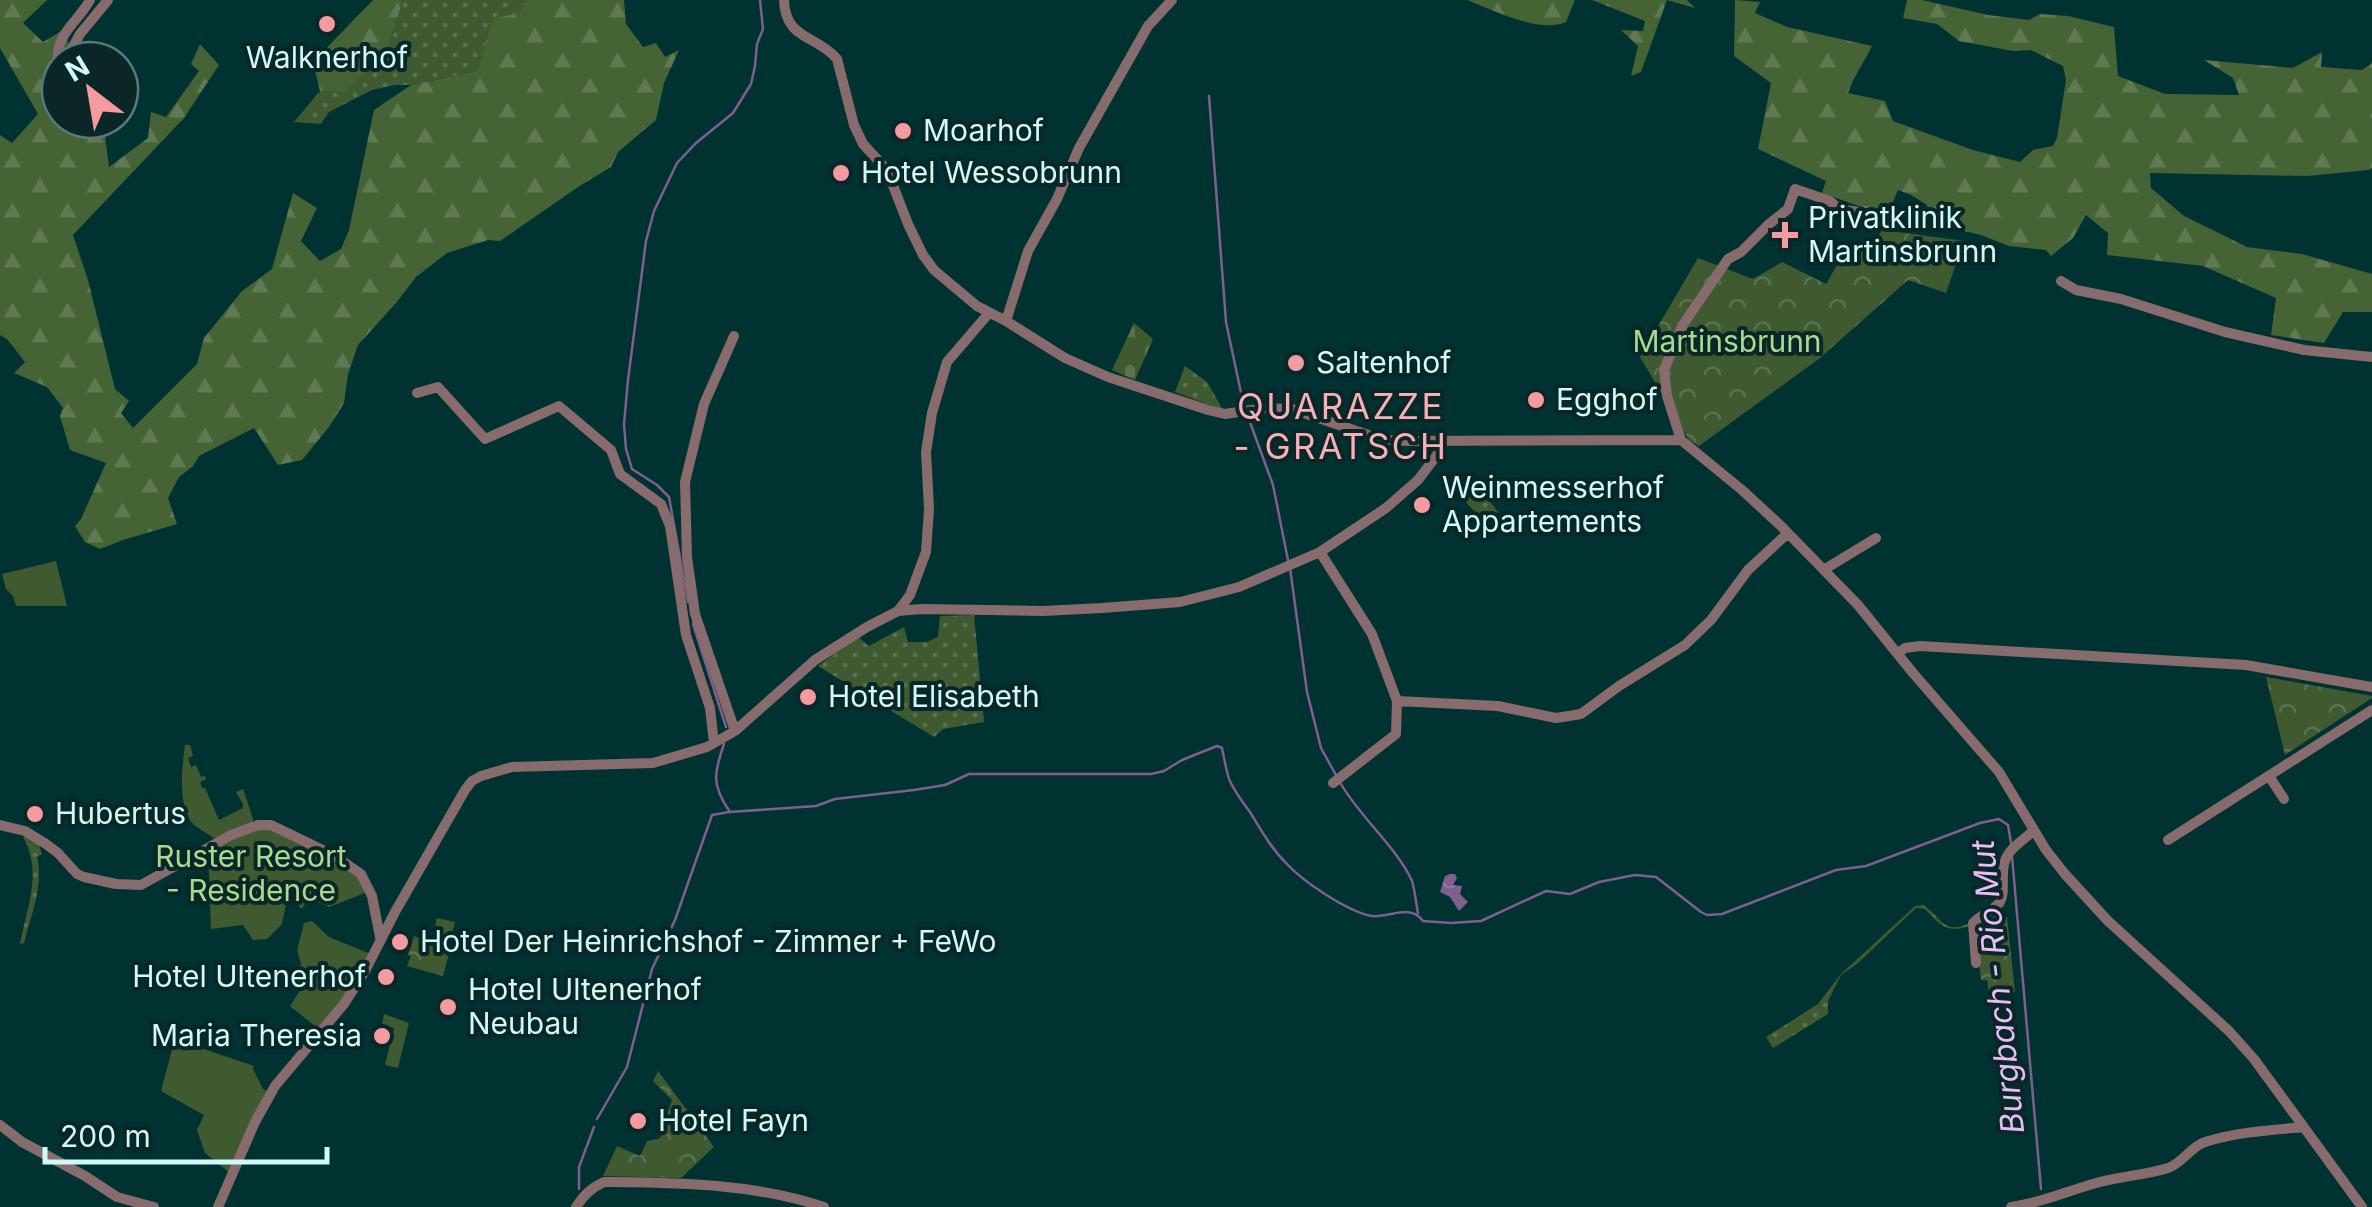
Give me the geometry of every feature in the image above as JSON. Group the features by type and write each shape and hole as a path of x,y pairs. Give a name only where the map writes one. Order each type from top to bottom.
{"street":[{"path":"90,0 58,42 58,56 70,52 108,0"},
{"path":"784,0 790,24 798,33 837,59 854,126 863,144 887,170 923,255 951,286 1066,358 1108,377 1208,410 1225,414 1292,409 1383,440 1681,440"},
{"path":"1006,320 1028,251 1079,148 1148,26 1172,0"},
{"path":"1866,211 1839,210 1830,201 1794,188 1788,208 1728,259 1682,326 1664,370 1667,396 1681,440 1742,490 1825,569 2000,772 2055,862 2108,920 2229,1031 2362,1207"},
{"path":"2061,282 2076,290 2121,299 2225,332 2304,350 2372,356"},
{"path":"898,612 910,595 926,552 926,452 932,412 948,362 989,313"},
{"path":"734,336 704,404 685,482 688,557 696,614 735,731"},
{"path":"417,393 438,387 485,439 559,406 612,450 620,474 660,504 670,526 686,634 710,708 714,743"},
{"path":"218,1207 275,1086 344,1004 365,972 465,790 475,779 512,767 653,764 714,743 735,731 814,660 898,612 1043,610 1180,602 1239,587 1320,552 1386,508 1418,480 1438,456 1442,441"},
{"path":"1397,701 1498,706 1556,718 1580,714 1685,645 1711,620 1748,570 1788,533"},
{"path":"1825,569 1876,538"},
{"path":"1320,552 1372,634 1397,701 1396,734 1337,780"},
{"path":"1898,653 1920,646 2246,665 2372,687"},
{"path":"2168,840 2372,710"},
{"path":"2268,776 2284,798"},
{"path":"0,824 25,831 46,844 84,878 128,884 152,880 232,834 271,825 335,856 361,874 372,896 380,940"},
{"path":"1976,964 1973,923 2002,900 2004,861 2034,830"},
{"path":"0,1125 117,1197 154,1207"},
{"path":"2011,1207 2036,1204 2105,1180 2167,1168 2178,1164 2199,1144 2216,1139 2304,1127"},
{"path":"576,1207 592,1188 604,1182 738,1188 824,1207"}],"green space":[{"path":"0,0 47,0 23,23 41,40 40,140 106,140 109,167 148,138 151,112 166,117 199,71 191,64 200,44 219,65 184,118 73,235 115,389 129,401 121,413 133,428 197,364 204,338 242,291 272,269 293,193 317,208 301,241 320,261 341,249 349,230 374,110 411,85 477,71 493,19 519,13 527,0 624,0 626,24 643,47 656,43 665,57 679,50 664,83 656,120 618,152 611,167 500,241 488,240 447,253 416,277 358,345 344,403 302,460 278,465 254,428 199,456 179,477 168,498 177,524 100,549 85,542 75,526 106,463 70,450 60,416 63,408 47,387 14,373 25,362 0,335 0,135 12,143 38,114 0,48"},
{"path":"373,0 403,0 387,51 345,93 320,91 313,62"},
{"path":"403,0 527,0 519,13 493,20 477,71 372,90 329,112 321,124 294,122 320,91 345,93 387,51"},
{"path":"1467,0 1575,0 1566,22 1543,25"},
{"path":"1592,0 1667,0 1641,72 1631,76 1638,46 1621,30 1643,31 1645,21"},
{"path":"1667,0 1687,0 1695,8"},
{"path":"1735,0 1760,2 1755,13 1787,27 1872,46 1848,93 1885,101 1893,121 1973,150 2020,162 2033,150 2053,146 2057,138 2066,80 2063,66 2031,50 2013,51 1959,41 1937,24 1903,18 1907,0 2029,20 2040,14 2068,16 2114,27 2118,76 2165,94 2239,95 2233,78 2204,60 2293,68 2322,52 2321,67 2362,70 2372,63 2369,170 2307,176 2150,173 2151,188 2184,216 2247,247 2302,254 2372,274 2372,312 2343,312 2324,343 2271,335 2276,298 2203,266 2107,255 2108,233 2086,215 2073,238 2051,256 2046,250 2009,246 1951,228 1927,213 1927,205 1898,190 1887,216 1822,193 1826,181 1758,149 1771,83 1734,56"},
{"path":"63,30 67,40 46,40"},
{"name":"Martinsbrunn","path":"1882,230 1964,241 1946,293 1908,280 1820,358 1699,446 1689,440 1640,357 1698,258 1753,279 1782,262 1826,284 1848,247 1870,252"},
{"path":"1134,323 1153,339 1135,380 1112,370"},
{"path":"1185,366 1207,382 1223,410 1175,392"},
{"path":"1469,475 1498,512 1485,522 1453,489"},
{"path":"56,561 67,606 16,606 2,574"},
{"path":"974,615 984,722 943,729 934,737 818,666 858,637 869,646 904,627 908,642 927,642 938,637 940,616"},
{"path":"2266,677 2372,696 2372,698 2285,755"},
{"path":"185,745 190,745 193,756 188,758 191,767 196,765 201,777 205,776 200,782 219,820 243,808 236,792 243,789 253,824 215,839 194,825 183,798"},
{"name":"Ruster Resort - Residence","path":"264,824 353,867 370,891 329,907 308,897 302,909 288,895 282,924 267,939 253,940 243,925 211,929 208,846"},
{"path":"29,834 37,839 42,854 37,857 36,900 24,943 20,944 32,890 32,864 23,837"},
{"path":"1923,905 1948,926 1971,925 1950,929 1925,909 1916,908 1841,975 1828,1001 1828,1014 1773,1048 1766,1037 1818,1004 1841,974 1915,906"},
{"path":"1996,915 2007,917 2015,992 1989,994 1987,980 1981,980 1976,933 1983,932 1985,922"},
{"path":"437,918 455,922 443,976 407,966 414,936 431,944"},
{"path":"312,921 329,937 373,955 321,1031 290,1006 301,989 296,979 301,964 297,950 304,923"},
{"path":"384,1014 409,1023 398,1068 385,1065 394,1028 382,1024"},
{"path":"174,1042 254,1066 263,1089 271,1093 230,1173 205,1153 197,1130 204,1115 161,1091"},
{"path":"658,1071 714,1147 681,1178 603,1176 617,1146 640,1156 647,1141 665,1133 672,1100 653,1081"}],"water":[{"path":"1455,874 1453,885 1462,886 1460,894 1468,902 1459,911 1450,897 1440,892 1445,876"}],"waterway":[{"name":"Burgbach - Rio Mut","path":"688,602 669,497 632,469 626,449 628,380 646,241 654,211 677,163 733,113 751,84 763,29 760,0"},
{"path":"1209,96 1226,322 1244,407"},
{"path":"1247,414 1273,485 1288,560"},
{"path":"1290,568 1307,692 1321,748 1337,777"},
{"name":"Burgbach - Rio Mut","path":"693,624 726,727"},
{"name":"Burgbach - Rio Mut","path":"724,744 716,779 730,812 816,806 835,799 945,785 969,774 1151,774 1217,746 1222,748 1236,792 1271,845 1293,870 1351,909 1372,916 1406,912 1423,921 1481,921 1546,891 1570,894 1599,882 1635,875 1656,877 1707,915 1722,914 1836,870 1866,866 1980,823 1999,819 2008,825 2011,843"},
{"path":"1341,784 1406,869 1418,913"},
{"path":"597,1119 627,1067 652,969 675,920 712,815 729,812"},
{"name":"Burgbach - Rio Mut","path":"2012,856 2041,1189"},
{"path":"579,1189 579,1167 594,1127"}],"place":[{"name":"Walknerhof","path":"327,24"},
{"name":"Moarhof","path":"903,131"},
{"name":"Hotel Wessobrunn","path":"841,173"},
{"name":"Privatklinik Martinsbrunn","path":"1785,235"},
{"name":"Saltenhof","path":"1296,363"},
{"name":"Egghof","path":"1536,400"},
{"name":"Weinmesserhof Appartements","path":"1422,505"},
{"name":"Hotel Elisabeth","path":"808,697"},
{"name":"Hubertus","path":"35,814"},
{"name":"Hotel Der Heinrichshof - Zimmer + FeWo","path":"400,942"},
{"name":"Hotel Ultenerhof","path":"386,977"},
{"name":"Hotel Ultenerhof Neubau","path":"448,1007"},
{"name":"Maria Theresia","path":"382,1036"},
{"name":"Hotel Fayn","path":"638,1121"}],"district":[{"name":"QUARAZZE - GRATSCH","path":"1341,427"}]}
